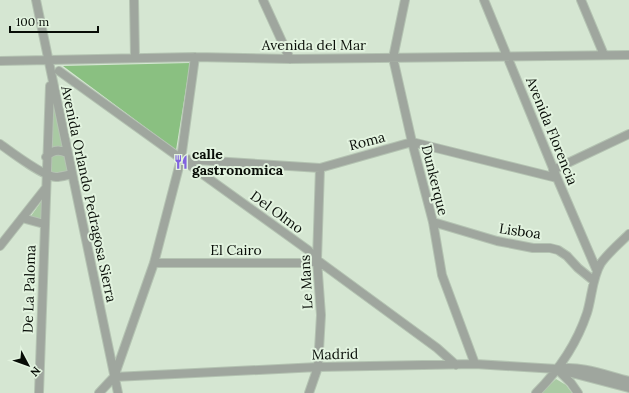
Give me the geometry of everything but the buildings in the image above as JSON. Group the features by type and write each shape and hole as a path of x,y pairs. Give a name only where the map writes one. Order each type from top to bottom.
{"street":[{"name":"Avenida Orlando Pedragosa Sierra","path":"36,0 50,74 118,393"},
{"path":"134,0 135,58"},
{"path":"263,0 290,59"},
{"name":"Dunkerque","path":"405,0 393,58 432,222 442,275 474,364"},
{"name":"Avenida Florencia","path":"484,0 555,174 597,271"},
{"path":"581,0 604,55"},
{"name":"Avenida del Mar","path":"0,61 195,57 290,59 629,55"},
{"path":"99,393 114,377 154,263 181,159 195,57"},
{"name":"Del Olmo","path":"59,71 308,250 317,260 437,348 456,365"},
{"name":"De La Paloma","path":"39,393 50,74"},
{"path":"555,174 629,134"},
{"name":"Roma","path":"181,159 320,168 412,142 555,174"},
{"path":"0,144 46,174 56,177 72,174"},
{"path":"46,157 58,150 67,153"},
{"name":"Le Mans","path":"309,393 318,367 321,315 317,260 320,168"},
{"path":"0,246 45,187 56,177"},
{"path":"22,218 44,224"},
{"name":"Lisboa","path":"432,222 497,241 533,248 550,248 558,250 567,256 578,268 594,281"},
{"path":"536,393 557,369 572,346 582,326 597,271 602,262 629,234"},
{"name":"El Cairo","path":"154,263 309,262 317,260"},
{"name":"Madrid","path":"114,377 318,367 474,364 557,369"},
{"path":"557,369 569,367 629,381"},
{"path":"557,369 629,388"},
{"path":"557,369 571,383 578,393"}],"green space":[{"path":"190,63 176,150 63,66"},
{"path":"52,96 68,171 49,173"},
{"path":"41,202 41,219 31,216"},
{"path":"556,379 566,385 572,393 541,393"}],"place":[{"name":"calle gastronomica","path":"181,162"}]}
